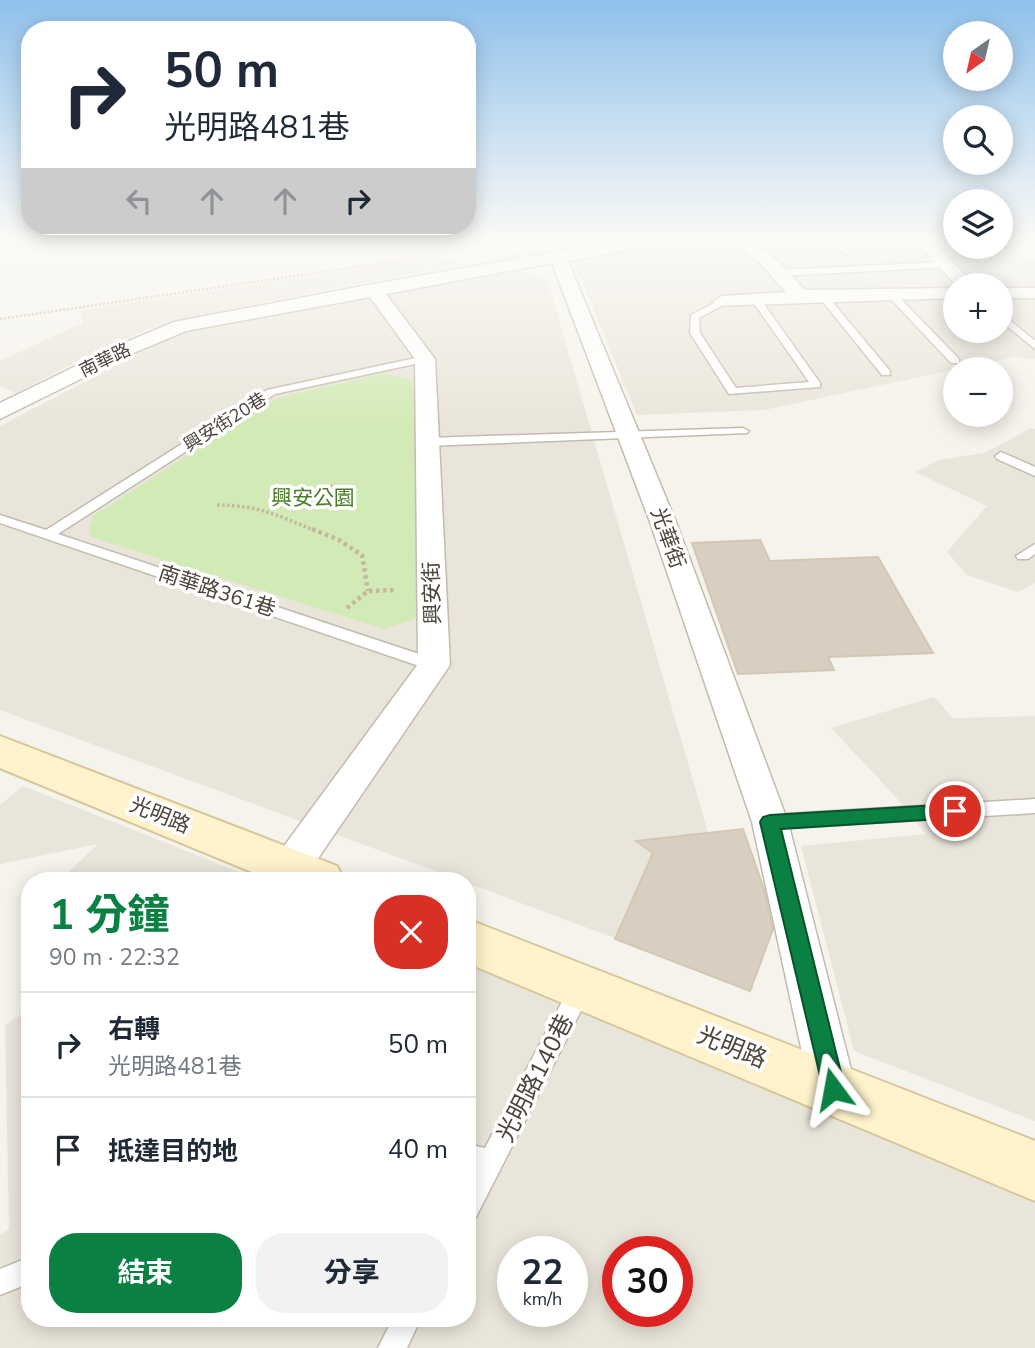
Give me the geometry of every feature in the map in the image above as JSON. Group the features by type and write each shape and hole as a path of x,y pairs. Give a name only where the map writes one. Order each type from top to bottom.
{"main road":[{"name":"光明路","path":"0,751 300,872"},
{"name":"光明路","path":"476,944 1035,1171"}],"street":[{"name":"南華路","path":"0,412 124,350 181,326 316,300"},
{"path":"381,300 425,359"},
{"name":"光華街","path":"567,300 628,435 663,522 770,822 833,1089"},
{"path":"722,302 746,300"},
{"name":"興安街","path":"425,359 434,665"},
{"path":"306,872 434,665"}],"lane":[{"path":"722,302 695,317 695,333 733,392 816,385 757,300"},
{"path":"826,300 886,373"},
{"path":"897,300 951,357"},
{"path":"1013,327 1035,346"},
{"name":"興安街20巷","path":"47,535 271,393 425,359"},
{"path":"427,442 743,431"},
{"path":"1000,456 1035,472"},
{"name":"南華路361巷","path":"0,519 434,665"},
{"path":"770,822 1035,806"},
{"name":"光明路140巷","path":"476,1192 582,985"},
{"path":"476,1159 492,1163"},
{"path":"0,1282 21,1274"},
{"path":"392,1348 403,1327"}],"path":[{"path":"0,320 132,300"},
{"path":"310,501 335,484"},
{"path":"217,505 243,505 277,513 339,540 362,555 368,591"},
{"path":"347,608 368,591 396,590"}],"shaded area":[{"path":"150,300 273,300 157,326 107,346 16,393 0,386 0,361 82,323 81,310"},
{"path":"342,300 553,300 754,990 476,886 476,872 437,872 0,710 0,426 166,339 206,325"},
{"path":"590,300 943,300 943,343 1013,343 1013,300 1035,300 1035,359 943,357 943,372 764,410 637,415"},
{"path":"1031,428 1035,429 1035,583 1018,592 967,575 947,552 987,506 915,472 939,460 984,453"},
{"path":"934,697 953,718 1035,716 1035,1121 854,1051 801,846 926,834 894,795 831,728"},
{"path":"23,786 240,872 68,872 98,844 0,864 0,805"},
{"path":"476,967 1035,1189 1035,1348 0,1348 0,1235 9,1229 5,1025 21,1015 21,1327 476,1327"}],"green space":[{"name":"興安公園","path":"385,373 411,380 414,394 419,617 384,629 91,537 89,527 93,516 277,398"}],"building":[{"path":"760,540 770,561 878,557 933,653 828,657 834,670 738,674 692,543"},
{"path":"743,829 764,889 773,929 750,991 615,939 653,853 636,841"}],"route":[{"path":"833,1089 770,822 955,811"}]}
